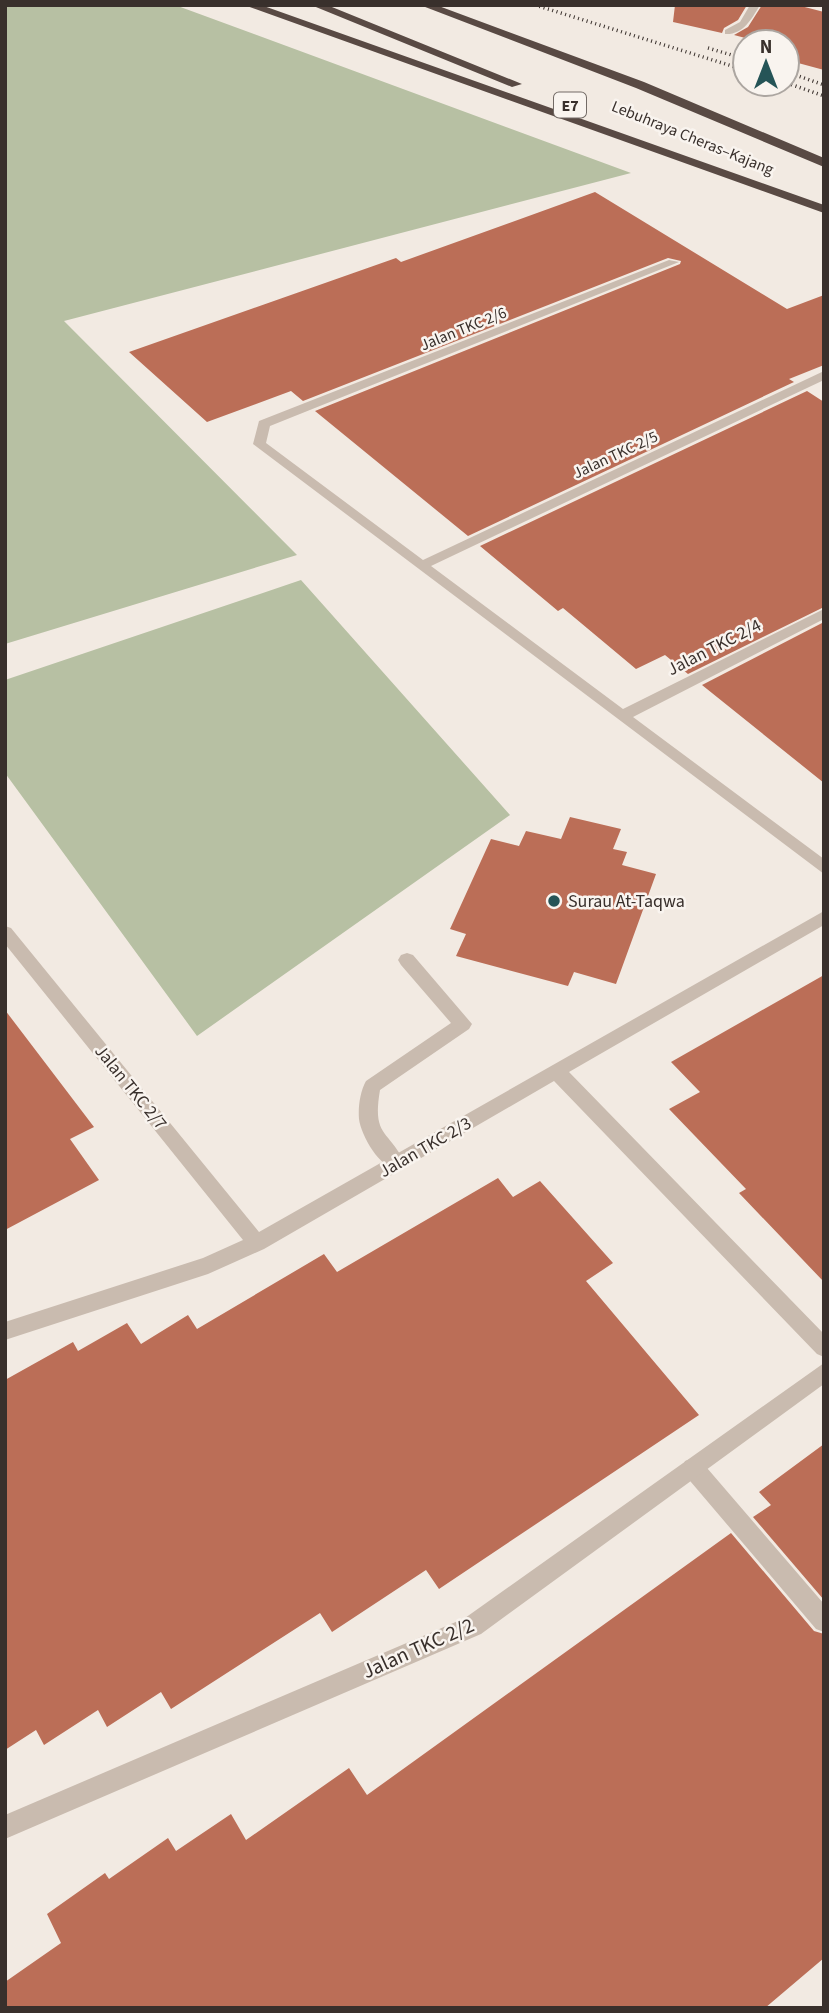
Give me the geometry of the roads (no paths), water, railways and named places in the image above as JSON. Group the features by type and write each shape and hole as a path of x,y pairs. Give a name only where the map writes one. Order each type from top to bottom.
{"highway":[{"path":"249,5 528,103 622,141 824,207"},
{"path":"316,5 524,87"},
{"name":"Lebuhraya Cheras–Kajang","path":"425,5 640,85 824,163"},
{"name":"Lebuhraya Cheras–Kajang","path":"551,97 824,207"}],"street":[{"path":"728,32 744,24 755,5"},
{"name":"Jalan TKC 2/6","path":"421,566 260,444 264,424 673,262"},
{"name":"Jalan TKC 2/5","path":"421,566 824,375"},
{"path":"421,566 824,868"},
{"name":"Jalan TKC 2/4","path":"622,716 824,613"},
{"name":"Jalan TKC 2/3","path":"5,1331 208,1265 257,1242 824,917"},
{"name":"Jalan TKC 2/7","path":"5,932 257,1242"},
{"path":"396,1163 373,1136 366,1114 372,1086 463,1024 407,960"},
{"path":"556,1071 824,1348"},
{"name":"Jalan TKC 2/2","path":"5,1827 473,1626 824,1372"},
{"path":"692,1468 824,1621"}],"railway":[{"path":"535,5 731,66"},
{"path":"708,48 731,55"},
{"path":"801,77 824,85"},
{"path":"801,88 824,96"}],"place":[{"name":"Surau At-Taqwa","path":"554,901"}]}
